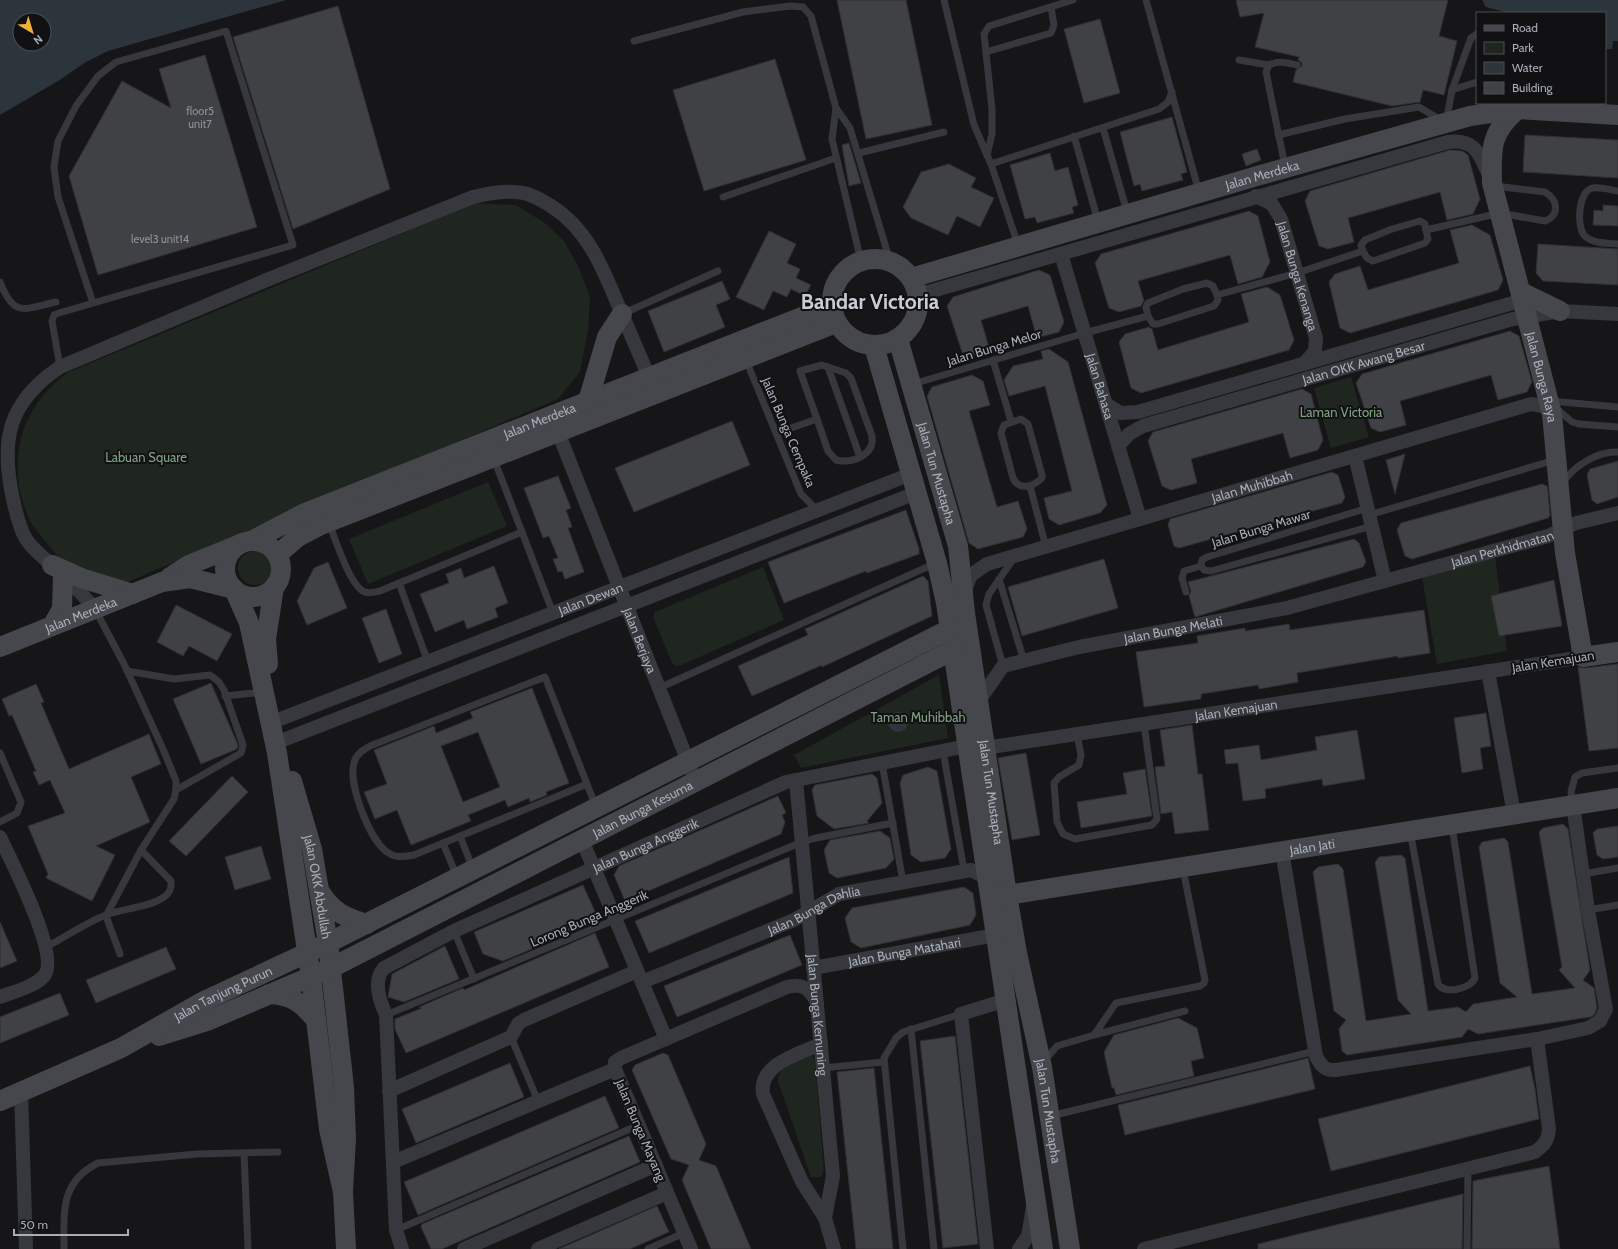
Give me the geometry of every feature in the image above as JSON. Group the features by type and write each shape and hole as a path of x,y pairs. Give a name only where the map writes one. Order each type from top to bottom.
{"main road":[{"name":"Jalan Merdeka","path":"915,287 1019,247 1285,168 1494,111 1518,109 1618,115"},
{"name":"Jalan Bunga Raya","path":"1518,109 1506,118 1494,138 1492,158 1493,185 1551,408 1563,530 1583,657"},
{"path":"875,259 890,261 902,268 915,287 918,308 914,320 908,331 898,339 886,344 874,346 852,340 843,332 834,314 833,291 839,278 849,268 861,262 875,259"},
{"path":"1524,303 1560,311"},
{"path":"588,401 607,337 622,314"},
{"name":"Jalan Merdeka","path":"277,555 286,546 304,534 329,522 745,359 834,314"},
{"name":"Jalan Merdeka","path":"0,647 162,582 184,568 245,543 305,514 588,401 649,377 834,314"},
{"name":"Jalan Tun Mustapha","path":"898,339 958,546 978,702 976,747 988,884 1044,1249"},
{"name":"Jalan Tun Mustapha","path":"874,346 937,563 953,650 976,747 1007,895 1017,953 1042,1067 1070,1249"},
{"path":"245,543 266,544 277,555 281,571 274,587 259,596 246,595 234,589 226,575 225,566 227,558 245,543"},
{"path":"53,625 62,609 57,570 133,594"},
{"name":"Jalan Merdeka","path":"162,582 190,578 234,589"},
{"name":"Jalan OKK Abdullah","path":"274,587 270,609 266,651 311,977 329,1130 342,1192 348,1245"},
{"name":"Jalan OKK Abdullah","path":"234,589 249,623 264,692 283,740 293,783 312,849 328,943 344,1087 346,1139 342,1192"},
{"name":"Jalan Bunga Kesuma","path":"328,943 950,629"},
{"name":"Jalan Bunga Kesuma","path":"331,968 953,650"},
{"name":"Jalan Kemajuan","path":"1583,657 1618,652"},
{"name":"Jalan Jati","path":"1007,895 1618,798"},
{"path":"319,891 331,908 339,914 367,924"},
{"name":"Jalan Tanjung Purun","path":"0,1101 121,1048 204,1001 328,943"},
{"name":"Jalan Tanjung Purun","path":"121,1048 207,1021 331,968"},
{"path":"269,994 283,995 295,1000 305,1007 316,1020"},
{"path":"1060,1249 1064,1212"}],"street":[{"name":"Jalan Merdeka","path":"915,287 1061,254 1256,196 1454,141 1469,144 1476,149 1493,185"},
{"path":"95,609 38,553 26,539 15,509 3,463 10,426 22,402 46,376 60,367 269,279 473,197 491,193 516,192 539,198 559,210 575,224 588,242 601,266 649,377"},
{"name":"Jalan Bunga Kenanga","path":"1256,196 1272,204 1277,210 1316,338 1315,351 1304,364"},
{"name":"Jalan Bahasa","path":"1061,254 1140,519"},
{"name":"Jalan OKK Awang Besar","path":"1106,404 1120,413 1138,412 1524,303"},
{"name":"Jalan OKK Awang Besar","path":"1118,446 1129,434 1143,426 1524,303"},
{"path":"1560,311 1618,314"},
{"name":"Jalan Muhibbah","path":"963,593 971,575 987,564 1531,404 1551,408"},
{"name":"Jalan Berjaya","path":"558,432 696,782"},
{"path":"1355,456 1385,581"},
{"name":"Jalan Dewan","path":"275,721 911,474"},
{"name":"Jalan Dewan","path":"283,740 916,493"},
{"path":"817,510 825,529"},
{"name":"Jalan Perkhidmatan","path":"1385,581 1548,536 1582,521 1618,513"},
{"name":"Jalan Bunga Melati","path":"1003,666 1079,647 1287,608 1385,581"},
{"name":"Jalan Kemajuan","path":"976,747 1077,734 1583,657"},
{"path":"978,702 1003,666"},
{"path":"1488,671 1514,814"},
{"name":"Jalan Bunga Anggerik","path":"386,1015 379,997 379,978 382,971 387,966 454,932 594,868 786,782 943,751 976,747"},
{"name":"Jalan Bunga Kemuning","path":"796,780 833,1176 825,1218 834,1249"},
{"path":"1282,851 1315,1050 1319,1063 1323,1068 1330,1071 1537,1039 1588,1028 1595,1025 1604,1016 1606,1009 1588,910 1573,805"},
{"path":"0,837 5,862 33,910 46,947 48,968 44,976 33,984 0,997"},
{"path":"582,840 666,1038 794,985 808,988 817,1002"},
{"path":"964,870 978,872 988,884"},
{"name":"Jalan Bunga Dahlia","path":"512,1037 518,1024 524,1020 794,920 839,894 964,870"},
{"name":"Jalan Bunga Matahari","path":"813,968 996,934"},
{"path":"986,1249 961,1014 1006,1000"},
{"path":"386,1015 396,1230 402,1249"},
{"path":"389,1091 512,1037"},
{"name":"Jalan Bunga Mayang","path":"666,1038 618,1060 615,1062 615,1069 691,1249"},
{"path":"1144,1249 1534,1152 1544,1145 1548,1139 1549,1129 1537,1039"},
{"path":"821,1044 776,1064 764,1077 762,1086 763,1094 802,1182 825,1218"},
{"path":"393,1162 615,1069"},
{"path":"21,1092 26,1249"},
{"path":"464,1249 656,1165"},
{"path":"1018,1249 1028,1236 1035,1192"},
{"path":"538,1249 667,1193"}],"lane":[{"path":"944,0 974,125 991,164 1019,247"},
{"path":"987,155 992,134 992,109 984,34 989,26 1072,0"},
{"path":"1146,0 1199,193"},
{"path":"634,41 743,12 790,6 803,8 811,16 836,108 850,128 859,153 890,261"},
{"path":"986,52 1050,33 1054,25 1051,7"},
{"path":"60,367 52,321 54,315 93,302 293,245 226,31 116,62 98,76 76,106 58,141 54,168 58,197 93,302"},
{"path":"1278,135 1345,119 1419,107 1446,123 1452,90 1471,38 1476,35"},
{"path":"1239,60 1269,65 1282,62 1297,65"},
{"path":"1269,65 1266,78 1285,168"},
{"path":"1452,90 1476,82"},
{"path":"991,164 1074,136 1103,128 1165,106 1171,98 1172,92"},
{"path":"836,108 832,139 861,262"},
{"path":"1103,128 1128,214"},
{"path":"859,153 944,132"},
{"path":"1074,136 1098,223"},
{"path":"723,197 836,158"},
{"path":"1426,230 1500,213 1545,221 1551,218 1555,212 1556,203 1552,196 1545,192 1493,185"},
{"path":"1618,191 1593,188 1585,192 1581,201 1581,228 1584,236 1592,240 1618,244"},
{"path":"1420,221 1425,224 1428,239 1425,243 1373,261 1367,258 1363,251 1362,246 1364,240 1392,229 1420,221"},
{"path":"1217,294 1297,273 1363,251"},
{"path":"622,314 718,271"},
{"path":"0,282 10,303 15,307 23,309 56,302"},
{"path":"1207,283 1213,286 1217,294 1217,303 1214,306 1187,315 1158,324 1153,324 1148,316 1146,307 1148,303 1183,290 1207,283"},
{"name":"Jalan Bunga Melor","path":"911,384 1148,316"},
{"name":"Jalan Bunga Cempaka","path":"745,359 777,433 801,494 817,510"},
{"path":"993,360 1011,421"},
{"path":"818,365 828,367 849,375 855,388 873,442 867,453 860,457 842,462 831,456 800,371 818,365"},
{"path":"828,367 860,457"},
{"path":"1551,408 1618,407"},
{"path":"1551,408 1572,422 1584,425 1618,427"},
{"path":"777,433 817,419"},
{"path":"1021,419 1025,421 1036,450 1042,478 1030,486 1020,487 1016,484 1013,478 1001,433 1004,425 1011,421 1021,419"},
{"path":"1560,491 1570,474 1586,461 1609,452 1618,452"},
{"path":"493,457 553,613"},
{"name":"Jalan Bunga Mawar","path":"1370,516 1207,557 1202,560 1201,566 1204,570 1211,571 1370,516 1557,460"},
{"path":"1030,486 1046,547"},
{"path":"329,522 352,580 357,587 364,592 372,593 522,532"},
{"path":"1003,666 986,605 989,594 1016,556"},
{"path":"659,688 937,563"},
{"path":"1186,592 1182,578 1184,571 1201,566"},
{"path":"1000,579 1024,661"},
{"path":"399,583 428,662"},
{"path":"95,609 127,671 163,749 176,782 174,799 141,850 106,916 120,954"},
{"path":"127,671 174,679 189,679 210,675 219,682 225,696 243,745 241,753 176,790"},
{"path":"587,784 414,855 404,857 392,855 381,846 369,828 353,783 354,762 363,750 370,746 545,677 587,784 596,808"},
{"path":"225,696 264,692"},
{"path":"1077,734 1082,754 1079,765 1059,777 1054,783 1057,822 1063,834 1075,839 1152,825 1157,819 1144,724"},
{"path":"943,751 964,870"},
{"path":"0,753 21,802 17,813 0,822"},
{"path":"882,763 903,882"},
{"path":"1573,805 1572,788 1575,777 1582,773 1618,768"},
{"name":"Lorong Bunga Anggerik","path":"386,1015 802,842 893,823"},
{"path":"1410,831 1438,984 1440,988 1445,991 1469,986 1473,983 1475,978 1452,824"},
{"path":"460,836 465,873"},
{"path":"443,843 465,873"},
{"path":"46,947 106,916 149,903 163,897 169,892 172,886 171,881 141,850"},
{"path":"1094,1035 1116,1003 1204,984 1183,867"},
{"path":"1583,874 1618,868"},
{"path":"1588,910 1618,905"},
{"path":"454,932 474,979"},
{"path":"1042,1067 1052,1050 1057,1046 1185,1011"},
{"path":"902,1249 884,1062 886,1055 896,1038 910,1029 961,1014"},
{"path":"910,1029 934,1249"},
{"path":"512,1037 538,1101"},
{"path":"1049,1117 1315,1050"},
{"path":"823,1068 884,1062"},
{"path":"396,1230 639,1125"},
{"path":"64,1249 67,1197 76,1178 85,1169 98,1163 113,1160 278,1152"},
{"path":"244,1153 248,1249"},
{"path":"1467,1249 1468,1168"},
{"path":"648,1249 684,1233"}],"green space":[{"name":"Labuan Square","path":"475,203 516,205 545,223 564,241 578,266 590,297 588,331 580,372 558,399 125,583 78,581 30,521 22,500 18,480 18,459 21,440 27,421 37,404 50,387 67,373"},
{"name":"Laman Victoria","path":"1351,377 1369,437 1331,448 1314,388"},
{"path":"488,482 507,526 368,584 349,539"},
{"path":"255,551 267,556 272,568 267,580 255,585 243,580 238,568 243,556"},
{"path":"1495,556 1507,651 1437,664 1422,577"},
{"path":"763,567 784,620 681,665 676,666 672,663 653,617 655,612"},
{"name":"Taman Muhibbah","path":"939,675 948,738 801,768 794,755"},
{"path":"811,1055 815,1062 824,1171 821,1177 811,1177 778,1081 781,1071 785,1067"}],"water":[{"path":"0,0 286,0 108,51 86,62 58,81 0,115"},
{"path":"1482,0 1618,0 1618,41 1613,41 1612,49 1606,49 1606,12 1505,12 1486,7"},
{"path":"898,712 905,715 908,722 905,729 898,732 891,729 888,722 891,715"}],"building":[{"path":"837,0 906,0 932,125 866,139"},
{"path":"1236,0 1448,0 1439,36 1457,41 1444,95 1423,90 1420,102 1392,106 1293,82 1296,70 1302,66 1302,63 1298,60 1299,57 1255,47 1264,13 1240,17"},
{"path":"338,6 390,189 293,229 233,37"},
{"path":"1100,19 1120,93 1084,103 1064,29"},
{"path":"205,55 257,227 98,275 69,176 122,81 171,108 159,69"},
{"path":"775,59 806,160 704,191 673,90"},
{"path":"1172,117 1187,172 1181,174 1183,180 1142,191 1140,184 1134,186 1120,132"},
{"path":"1525,135 1618,140 1618,178 1523,172"},
{"path":"849,143 861,183 849,186 842,145"},
{"path":"1257,149 1261,160 1246,166 1242,154"},
{"path":"1450,150 1462,151 1468,155 1480,199 1473,214 1447,220 1440,192 1348,218 1354,242 1328,249 1319,246 1305,201 1310,191"},
{"path":"1050,153 1055,171 1068,167 1078,205 1072,207 1074,213 1037,223 1035,217 1025,219 1010,165"},
{"path":"949,164 976,178 971,187 994,198 980,227 957,216 948,235 911,218 903,207 921,172"},
{"path":"1603,205 1618,206 1618,226 1593,225 1594,210 1603,211"},
{"path":"1249,211 1258,216 1270,262 1262,277 1238,284 1230,255 1138,281 1144,301 1141,306 1119,312 1109,308 1095,263 1101,254"},
{"path":"1472,225 1490,235 1503,280 1498,290 1350,333 1340,328 1329,282 1335,274 1360,266 1368,290 1459,263 1450,230"},
{"path":"769,231 796,244 787,263 800,269 796,278 811,285 805,296 791,289 787,297 773,291 764,310 736,297"},
{"path":"1538,244 1618,249 1618,285 1543,281 1536,273"},
{"path":"1039,270 1050,275 1064,322 1059,332 1029,340 1035,331 1028,306 981,320 990,351 972,356 962,352 947,306 953,297"},
{"path":"722,281 730,299 716,305 725,327 664,352 648,311"},
{"path":"1267,287 1280,295 1294,340 1289,350 1141,393 1131,388 1119,342 1125,334 1149,327 1152,329 1158,350 1249,322 1241,294"},
{"path":"1510,331 1519,336 1532,382 1527,392 1498,400 1491,375 1400,401 1406,425 1380,432 1371,428 1356,383 1362,374"},
{"path":"1049,349 1068,362 1107,505 1100,513 1059,525 1049,519 1044,498 1072,491 1045,386 1009,396 1004,380 1013,366 1043,359 1041,351"},
{"path":"972,375 983,381 990,405 969,411 997,507 1018,501 1027,529 1023,537 978,549 969,543 927,396 932,387"},
{"path":"1302,389 1311,394 1323,440 1318,450 1290,458 1283,433 1191,459 1197,483 1171,490 1162,486 1148,441 1153,432"},
{"path":"732,421 750,465 634,512 615,468"},
{"path":"1405,454 1395,494 1386,460"},
{"path":"1618,461 1618,497 1597,504 1592,500 1587,475 1590,469"},
{"path":"1332,472 1338,475 1345,497 1342,503 1179,548 1174,546 1168,525 1170,519"},
{"path":"558,476 571,508 566,510 572,527 568,528 584,572 565,579 562,571 558,572 553,559 558,558 549,536 543,538 524,488"},
{"path":"1542,484 1547,486 1548,491 1550,515 1548,518 1412,559 1405,556 1397,530 1401,523"},
{"path":"906,510 919,549 919,554 867,573 866,571 784,603 768,562"},
{"path":"1354,539 1359,543 1366,562 1363,567 1195,617 1189,596 1191,591 1188,582"},
{"path":"1104,559 1118,608 1022,636 1008,587"},
{"path":"328,562 347,608 307,625 297,601 314,568"},
{"path":"494,566 508,603 495,608 498,617 467,629 464,620 435,632 420,594 449,583 446,574 461,568 464,578"},
{"path":"923,576 928,581 932,616 822,667 822,665 752,696 738,666 808,635 805,629"},
{"path":"1554,580 1562,626 1499,636 1491,596"},
{"path":"176,605 232,634 217,661 189,646 183,656 157,642"},
{"path":"386,609 402,654 379,663 362,618"},
{"path":"1424,610 1430,653 1398,658 1398,656 1297,673 1298,682 1259,689 1258,685 1201,694 1201,699 1144,707 1136,652 1198,643 1197,636 1245,628 1245,631 1289,624 1290,630"},
{"path":"1618,664 1618,748 1589,751 1578,667 1585,668"},
{"path":"211,683 238,745 237,749 201,764 173,699"},
{"path":"36,684 44,702 41,703 69,769 149,734 161,764 131,777 150,822 96,846 115,855 92,901 46,878 48,874 28,826 65,813 50,780 39,785 33,772 36,771 12,715 9,716 2,699"},
{"path":"532,688 569,783 546,792 547,795 530,802 529,798 508,807 505,800 468,815 471,821 411,845 397,810 375,819 364,792 387,784 374,750 434,726 436,733 473,718 470,712","holes":["478,732 500,787 463,802 441,746"]},
{"path":"1486,713 1491,746 1480,748 1483,769 1462,773 1454,718"},
{"path":"1192,725 1198,774 1202,774 1209,830 1175,834 1172,812 1161,814 1155,767 1165,766 1160,730"},
{"path":"1357,730 1365,779 1323,786 1322,779 1265,789 1266,798 1243,801 1238,763 1226,764 1224,750 1259,745 1261,760 1317,750 1315,737"},
{"path":"1026,753 1040,835 1012,840 998,758"},
{"path":"928,767 937,771 951,849 945,858 921,862 911,855 900,783 903,775"},
{"path":"1145,769 1152,816 1081,828 1077,802 1127,794 1123,773"},
{"path":"872,774 877,778 882,803 867,821 869,823 834,829 817,816 812,790 815,785"},
{"path":"232,776 248,792 186,856 169,841"},
{"path":"778,796 786,813 782,815 785,822 781,834 625,901 614,875 619,866"},
{"path":"1563,824 1568,829 1590,970 1583,980 1594,988 1597,1008 1594,1015 1590,1017 1478,1034 1468,1029 1462,1037 1347,1055 1342,1051 1339,1029 1346,1020 1334,1011 1313,872 1318,867 1338,864 1343,869 1366,1021 1411,1014 1398,1000 1375,862 1379,857 1401,855 1405,858 1428,1011 1458,1007 1466,1012 1473,1004 1517,997 1500,983 1479,847 1482,842 1504,838 1508,842 1532,994 1575,988 1559,970 1562,967 1539,832 1543,828"},
{"path":"1618,826 1618,857 1603,859 1597,855 1593,833 1597,829"},
{"path":"880,831 890,838 894,859 886,868 837,878 829,873 824,850 830,840"},
{"path":"261,846 271,879 235,890 225,857"},
{"path":"789,857 793,893 649,953 635,921"},
{"path":"583,885 596,914 589,918 591,924 503,961 483,954 474,932"},
{"path":"964,887 973,893 976,915 970,925 861,948 851,942 845,918 852,908"},
{"path":"0,922 17,961 0,968"},
{"path":"595,933 609,967 406,1053 395,1029 395,1019 463,988 464,990"},
{"path":"790,935 802,965 677,1017 664,986"},
{"path":"445,946 459,979 404,1002 388,997 392,974"},
{"path":"166,947 176,969 96,1003 86,980"},
{"path":"60,993 69,1015 0,1043 0,1017"},
{"path":"1178,1018 1197,1028 1204,1058 1191,1061 1194,1076 1116,1095 1114,1088 1112,1088 1104,1052 1114,1035"},
{"path":"955,1036 978,1244 943,1248 920,1041"},
{"path":"663,1053 668,1055 706,1144 699,1160 716,1166 751,1249 711,1249 682,1180 689,1165 671,1159 632,1070 635,1065"},
{"path":"1308,1058 1315,1089 1125,1135 1118,1105"},
{"path":"510,1063 524,1097 416,1143 402,1109"},
{"path":"1530,1066 1539,1119 1331,1171 1318,1119"},
{"path":"874,1068 893,1249 856,1249 837,1072"},
{"path":"605,1096 619,1128 418,1215 404,1182"},
{"path":"629,1136 640,1162 442,1249 431,1249 421,1227 422,1224"},
{"path":"1549,1166 1560,1249 1472,1249 1473,1181"},
{"path":"1463,1194 1462,1249 1258,1249 1258,1244"},
{"path":"657,1206 669,1232 630,1249 559,1249"}],"district":[{"name":"Bandar Victoria","path":"870,302"}]}
